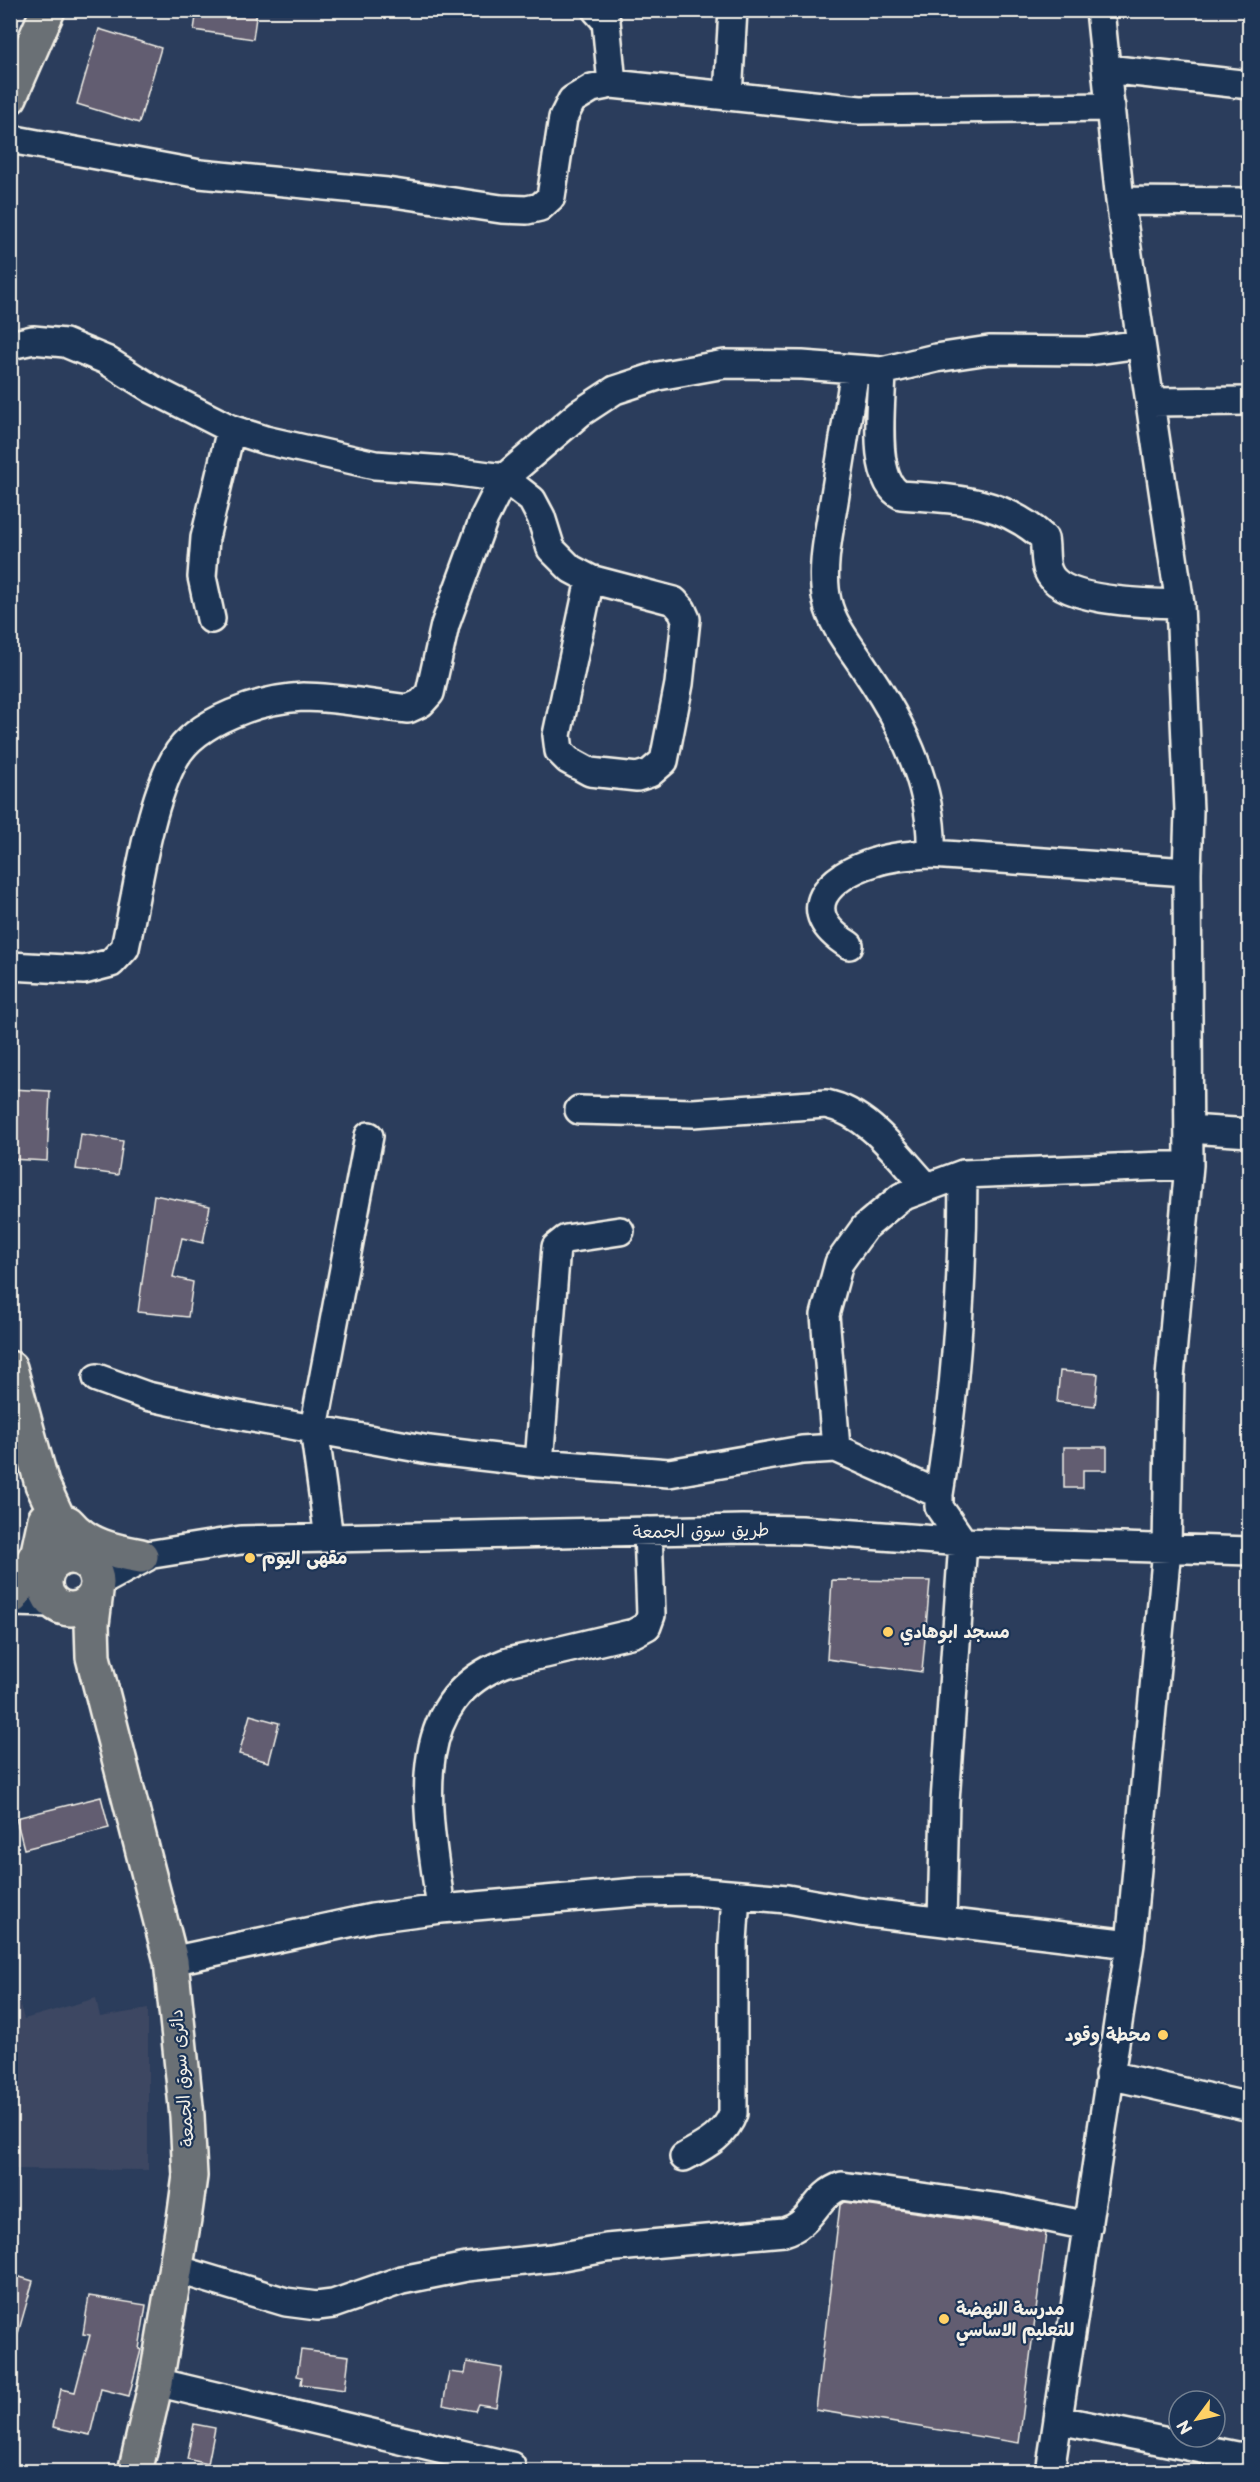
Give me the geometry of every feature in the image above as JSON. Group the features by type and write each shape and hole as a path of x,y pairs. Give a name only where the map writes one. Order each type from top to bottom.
{"main road":[{"path":"10,97 48,10"},
{"path":"10,1368 44,1498 38,1552 11,1599"},
{"path":"44,1498 71,1527 86,1538 110,1550 147,1555"},
{"name":"دائرى سوق الجمعة","path":"44,1498 70,1580 171,1961 187,2116 190,2176 156,2382 135,2472"}],"street":[{"path":"596,10 606,21 612,84"},
{"path":"728,96 733,10"},
{"path":"1050,2472 1130,1944 1167,1549 1170,1377 1189,1165 1187,872 1189,811 1180,604 1120,201 1100,10"},
{"path":"1107,69 1250,86"},
{"path":"10,139 200,174 387,192 501,209 527,210 540,207 551,197 563,118 572,100 592,88 612,84 860,110 1111,107"},
{"path":"1120,201 1250,202"},
{"path":"10,345 33,340 65,343 105,360 152,389 231,429 265,440 375,465 444,470 504,478 532,500 542,517 551,549 571,569 590,579 674,602 682,610 686,619 679,684 664,761 650,773 637,777 590,772 568,760 560,751 557,735 590,579"},
{"path":"10,966 84,970 111,963 125,948 156,807 175,756 199,731 248,706 303,698 408,709 421,704 430,693 445,625 484,518 504,478 580,413 615,390 657,376 725,364 802,365 882,371 936,358 989,350 1090,351 1140,344"},
{"path":"855,370 829,537 825,584 827,603 845,638 887,702 906,739 929,807 931,854"},
{"path":"882,371 881,468 893,492 900,495 982,502 1010,516 1044,538 1047,570 1054,580 1075,591 1130,601 1180,604"},
{"path":"1151,402 1250,401"},
{"path":"211,619 202,577 205,538 231,429"},
{"path":"849,945 833,935 820,918 820,902 830,886 875,862 931,854 1187,872"},
{"path":"579,1110 693,1113 826,1104 846,1108 862,1119 926,1186"},
{"path":"1189,1129 1250,1133"},
{"path":"329,1538 314,1428 369,1136"},
{"path":"836,1448 825,1315 839,1263 865,1227 901,1197 963,1174 1189,1165"},
{"path":"942,1922 945,1802 963,1542 939,1507 939,1494 953,1371 963,1242 963,1174"},
{"path":"539,1463 556,1247 566,1239 620,1231"},
{"path":"97,1378 158,1398 220,1412 429,1450 539,1463 669,1473 802,1450 836,1448 939,1494"},
{"name":"طريق سوق الجمعة","path":"11,1599 30,1588 70,1580 147,1555 241,1540 801,1530 963,1542 1250,1551"},
{"path":"441,1909 429,1820 428,1766 439,1724 458,1692 505,1664 634,1633 647,1626 651,1616 648,1531"},
{"path":"171,1961 372,1918 441,1909 636,1892 694,1891 736,1894 942,1922 1130,1944"},
{"path":"684,2157 712,2141 730,2123 733,2113 733,1942 736,1894"},
{"path":"1109,2075 1250,2107"},
{"path":"176,2269 286,2302 317,2306 333,2304 402,2280 510,2260 552,2258 606,2248 784,2232 802,2225 824,2196 842,2186 1001,2208 1088,2226"},
{"path":"156,2382 511,2466"},
{"path":"1059,2420 1237,2456 1250,2456"}],"shaded area":[{"path":"10,1969 24,2019 96,1998 100,2017 148,2009 148,2170 11,2169"}],"building":[{"path":"197,10 257,10 253,39 194,30"},
{"path":"99,29 161,48 139,123 77,104"},
{"path":"10,1089 50,1091 47,1161 10,1159"},
{"path":"81,1134 123,1141 118,1175 76,1169"},
{"path":"154,1195 210,1206 203,1243 182,1238 173,1277 193,1282 188,1317 138,1312"},
{"path":"1060,1371 1098,1374 1095,1406 1057,1402"},
{"path":"1064,1447 1107,1447 1107,1470 1083,1470 1083,1488 1064,1488"},
{"path":"832,1580 930,1581 922,1672 827,1659"},
{"path":"250,1715 279,1723 269,1762 239,1754"},
{"path":"101,1797 109,1828 24,1849 16,1818"},
{"path":"844,2202 1046,2233 1019,2443 816,2410 840,2205"},
{"path":"10,2274 33,2281 15,2344 10,2343"},
{"path":"89,2296 146,2305 139,2349 141,2350 129,2396 101,2389 90,2435 53,2427 61,2389 75,2392 90,2335 83,2334"},
{"path":"301,2350 349,2356 345,2390 301,2384 302,2377 297,2376"},
{"path":"467,2362 502,2368 496,2407 478,2404 475,2411 443,2405 449,2372 465,2374"},
{"path":"194,2424 215,2428 208,2464 187,2459"}],"place":[{"name":"مقهى اليوم","path":"250,1558"},
{"name":"مسجد ابوهادي","path":"888,1632"},
{"name":"محطة وقود","path":"1163,2035"},
{"name":"مدرسة النهضة للتعليم الاساسي","path":"944,2319"}]}
